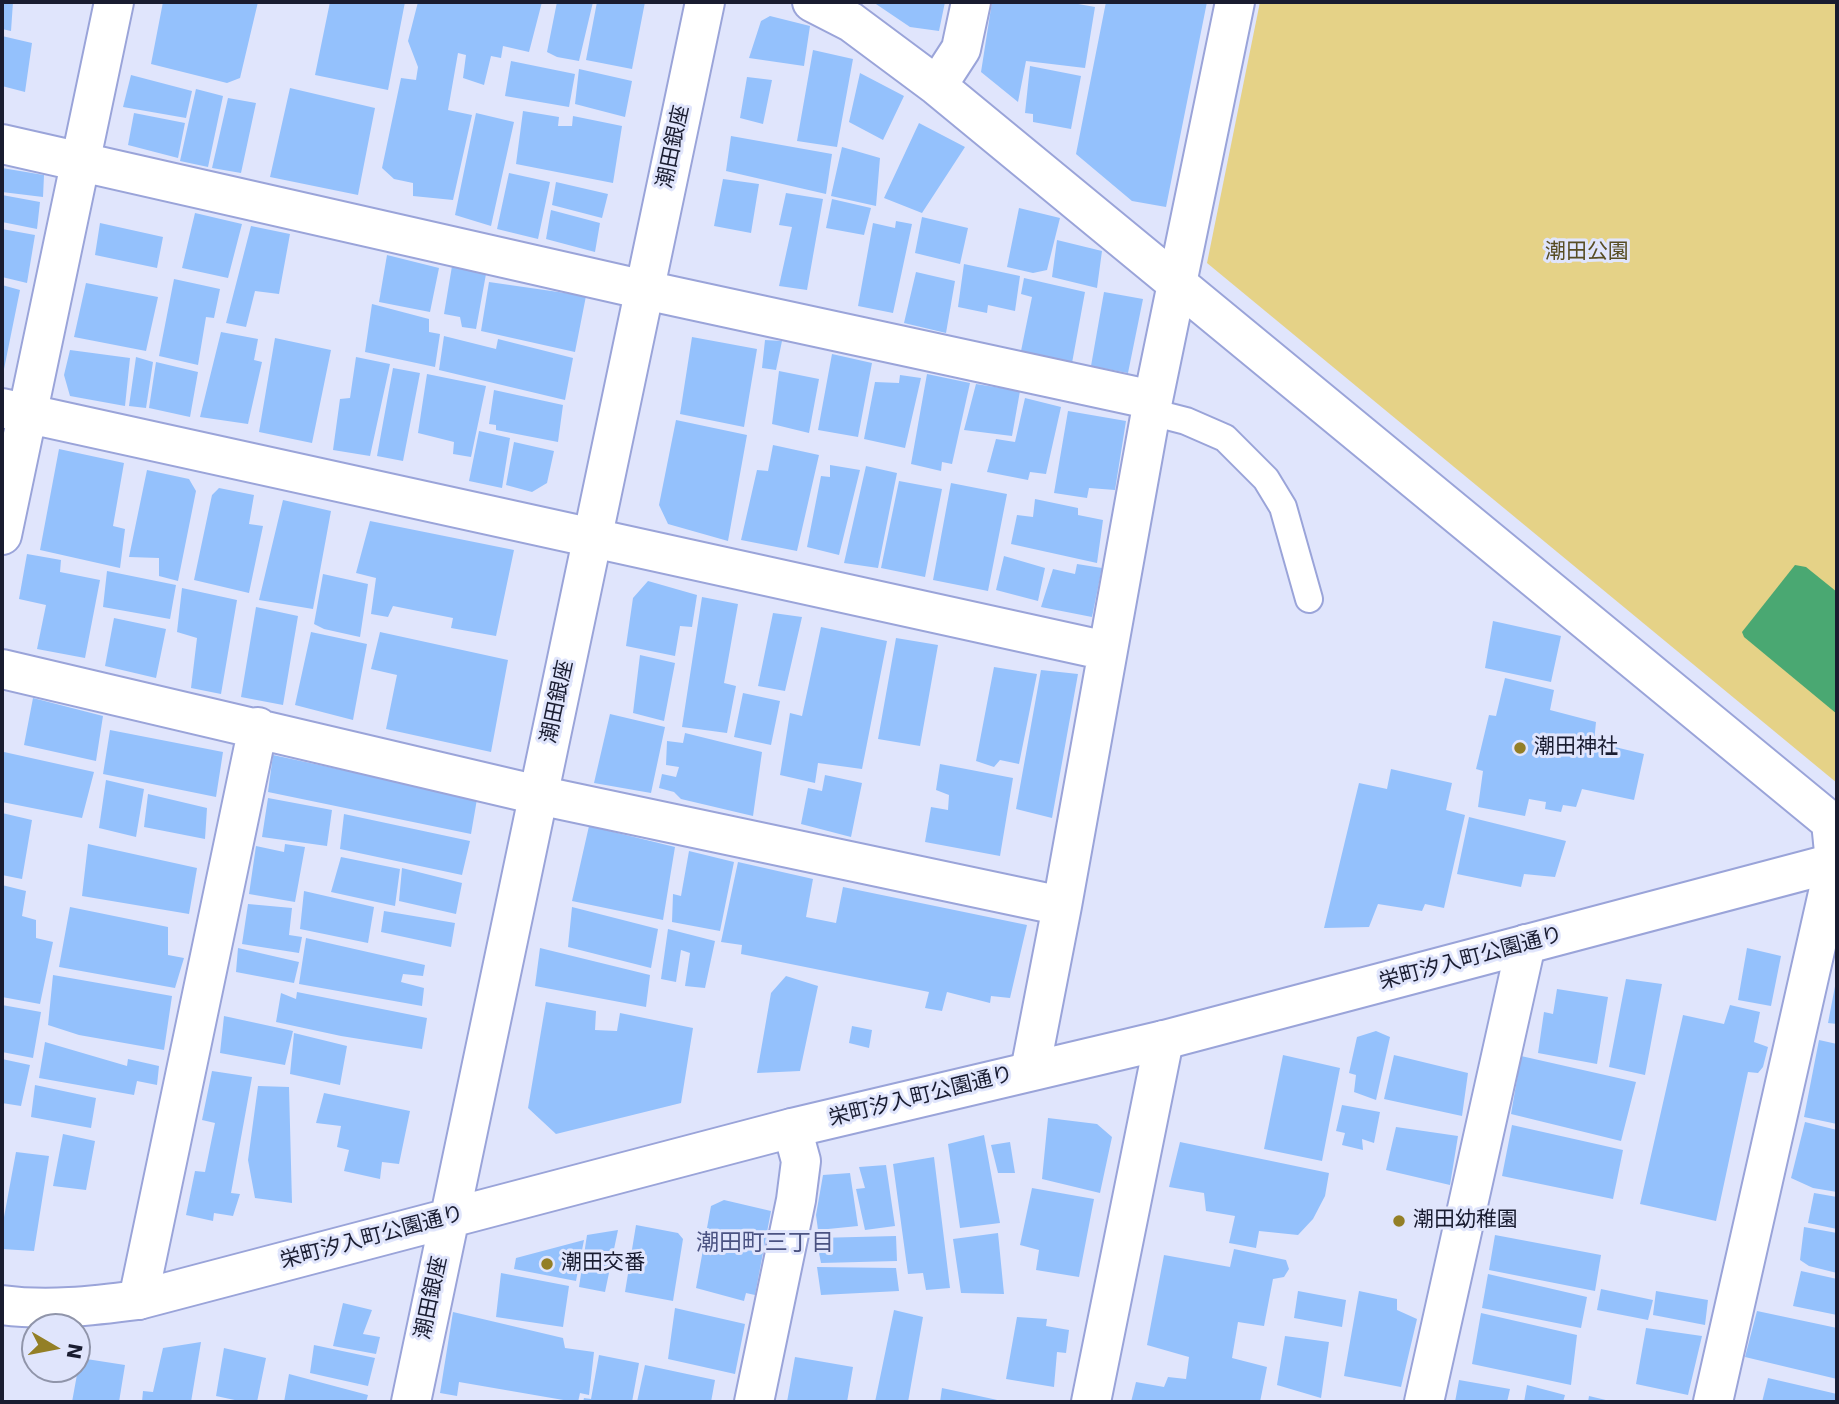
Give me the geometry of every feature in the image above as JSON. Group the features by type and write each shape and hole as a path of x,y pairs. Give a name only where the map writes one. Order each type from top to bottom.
{"street":[{"path":"2,535 15,410 80,161 114,2"},
{"name":"潮田銀座","path":"411,1402 705,2"},
{"path":"812,2 851,22 937,86 1177,282 1434,498 1831,822 1836,862 1713,1402"},
{"path":"937,86 961,48 971,2"},
{"path":"1030,1071 1152,406 1235,2"},
{"path":"2,144 1152,406"},
{"path":"15,410 1107,651"},
{"path":"2,669 538,794 1062,906"},
{"path":"138,1300 258,727"},
{"name":"栄町汐入町公園通り","path":"2,1305 21,1308 81,1307 138,1300 792,1128 1164,1040 1836,862"},
{"path":"1424,1402 1526,944"},
{"path":"1090,1402 1164,1040"},
{"path":"754,1402 798,1187 801,1161 792,1128"}],"lane":[{"path":"1152,406 1225,438 1266,479 1283,507 1309,599"}],"green space":[{"name":"潮田公園","path":"1260,2 1837,2 1837,783 1207,263"}],"shaded area":[{"path":"1795,565 1806,567 1837,592 1837,714 1744,637 1742,632"}],"building":[{"path":"2,2 13,2 11,31 2,29"},
{"path":"163,2 258,2 240,78 227,83 151,64"},
{"path":"330,2 405,2 388,90 315,75"},
{"path":"418,2 542,2 529,52 503,46 501,58 491,56 484,85 463,78 466,55 458,53 448,110 472,115 453,200 413,196 413,183 394,179 382,168 401,78 416,80 418,67 408,41"},
{"path":"557,2 593,2 579,61 557,57 547,52"},
{"path":"597,2 645,2 632,69 586,60"},
{"path":"873,2 945,2 939,31 910,27"},
{"path":"992,2 1067,2 1095,7 1085,68 1026,61 1018,102 981,72"},
{"path":"1106,2 1207,2 1166,207 1132,201 1076,154"},
{"path":"770,16 810,26 804,66 749,58 761,21"},
{"path":"2,36 32,43 25,92 2,86"},
{"path":"813,50 853,59 837,147 797,141"},
{"path":"511,61 575,74 569,107 505,96"},
{"path":"1030,66 1081,76 1071,129 1033,122 1033,114 1025,113"},
{"path":"579,69 632,81 625,117 575,104"},
{"path":"860,73 904,96 883,140 849,122"},
{"path":"131,75 192,91 186,118 123,107"},
{"path":"747,77 772,80 763,124 740,118"},
{"path":"290,88 375,108 358,195 270,177"},
{"path":"196,89 223,96 208,167 180,161"},
{"path":"228,98 256,103 241,173 212,168"},
{"path":"523,111 559,117 558,126 572,126 573,116 622,126 613,183 516,164"},
{"path":"134,113 185,123 178,158 128,145"},
{"path":"476,113 514,122 491,226 455,215"},
{"path":"919,123 965,147 922,213 884,198"},
{"path":"731,136 832,154 826,194 726,171"},
{"path":"842,147 880,158 876,206 831,196"},
{"path":"2,168 44,175 43,197 2,192"},
{"path":"509,173 550,182 538,239 497,229"},
{"path":"723,179 759,184 751,233 714,226"},
{"path":"556,182 608,194 602,218 552,205"},
{"path":"786,193 823,199 807,290 779,286 792,227 779,225"},
{"path":"2,195 40,202 37,229 2,222"},
{"path":"832,199 871,208 864,235 826,228"},
{"path":"1019,208 1060,218 1047,270 1033,273 1007,267"},
{"path":"551,210 600,223 595,252 546,239"},
{"path":"195,213 242,224 228,278 182,268"},
{"path":"922,217 968,228 960,264 915,253"},
{"path":"896,221 912,224 893,313 858,306 873,223 895,228"},
{"path":"100,223 163,237 157,268 95,255"},
{"path":"251,226 290,234 279,294 255,291 246,327 226,323"},
{"path":"2,229 35,235 27,283 2,277"},
{"path":"1057,240 1102,251 1097,288 1052,277"},
{"path":"387,255 439,268 430,312 379,302"},
{"path":"964,264 1020,276 1015,311 988,305 987,313 958,307"},
{"path":"452,266 486,274 476,329 462,327 460,317 444,314"},
{"path":"916,272 955,281 946,333 904,323"},
{"path":"1024,278 1085,292 1072,363 1021,351 1032,297 1021,294"},
{"path":"174,279 220,289 214,318 206,317 198,365 159,356"},
{"path":"489,282 586,296 575,352 481,331"},
{"path":"86,283 158,297 146,351 74,337"},
{"path":"2,285 20,290 3,374 2,373"},
{"path":"1104,292 1143,299 1128,373 1091,366"},
{"path":"372,304 429,319 429,332 440,334 435,367 365,352"},
{"path":"221,332 258,339 254,360 262,362 248,424 200,417"},
{"path":"444,336 496,349 498,339 573,358 565,400 439,370"},
{"path":"692,337 757,349 744,427 680,414"},
{"path":"275,338 331,350 312,443 259,432"},
{"path":"765,340 782,341 776,370 762,368"},
{"path":"70,350 130,358 125,406 70,396 64,375"},
{"path":"832,354 872,363 858,437 818,430"},
{"path":"136,357 153,362 146,408 129,406"},
{"path":"356,357 390,364 370,456 333,450 340,399 350,398"},
{"path":"156,362 198,372 190,417 149,408"},
{"path":"393,368 420,373 403,461 377,456"},
{"path":"779,371 819,379 809,433 772,424"},
{"path":"427,374 486,386 471,457 453,454 454,442 418,433"},
{"path":"927,374 970,383 952,464 942,462 941,471 911,464"},
{"path":"900,375 921,378 905,448 864,439 875,382 899,383"},
{"path":"976,384 1020,391 1012,436 964,430"},
{"path":"494,390 563,405 558,442 496,430 496,425 489,424"},
{"path":"1025,398 1061,407 1046,474 1030,472 1028,480 987,472 996,439 1015,442"},
{"path":"1068,411 1126,421 1115,490 1089,488 1087,498 1054,493"},
{"path":"676,420 747,435 728,541 668,524 659,505"},
{"path":"479,431 510,438 502,488 469,481"},
{"path":"514,442 554,451 547,483 532,492 506,485"},
{"path":"773,445 819,455 797,551 741,540 757,470 768,471"},
{"path":"59,449 124,463 113,526 125,529 120,568 40,550"},
{"path":"830,465 860,470 839,555 807,547 821,476 830,477"},
{"path":"866,466 897,473 878,568 844,563"},
{"path":"147,470 189,479 196,491 178,581 159,576 159,558 129,557"},
{"path":"899,481 942,489 925,577 881,568"},
{"path":"951,483 1007,494 988,591 933,580"},
{"path":"219,488 254,495 249,524 263,526 249,593 194,580 212,495"},
{"path":"1035,499 1078,508 1078,515 1103,520 1097,563 1011,544 1017,515 1033,517"},
{"path":"283,500 331,511 313,609 259,600"},
{"path":"370,521 514,550 496,636 451,628 453,618 393,606 388,617 371,614 376,578 356,573"},
{"path":"27,554 61,560 60,572 100,580 85,658 37,649 46,605 19,599"},
{"path":"1004,556 1045,568 1038,601 996,590"},
{"path":"1077,564 1102,568 1092,617 1041,607 1053,569 1075,574"},
{"path":"107,571 176,585 170,619 103,607"},
{"path":"323,574 368,584 360,637 314,624"},
{"path":"648,581 697,595 692,627 680,626 675,656 626,646 633,598"},
{"path":"182,588 237,600 221,694 191,688 197,638 177,632"},
{"path":"702,597 738,604 724,683 736,686 727,733 682,727"},
{"path":"256,607 298,616 283,705 241,697"},
{"path":"773,613 802,617 785,691 758,686"},
{"path":"114,618 166,629 156,678 105,666"},
{"path":"1493,621 1561,636 1551,682 1485,668"},
{"path":"821,627 887,641 862,769 818,763 815,783 780,775 790,713 802,716"},
{"path":"311,632 367,644 353,720 295,705"},
{"path":"380,632 508,660 491,752 386,729 397,675 371,669"},
{"path":"896,638 938,645 920,746 878,739"},
{"path":"640,655 675,663 664,721 633,713"},
{"path":"994,667 1037,674 1019,764 1000,760 994,767 976,761"},
{"path":"1041,670 1078,674 1052,818 1016,809"},
{"path":"1505,678 1554,690 1550,710 1596,722 1594,742 1644,754 1634,800 1582,789 1576,807 1563,805 1561,812 1545,809 1546,802 1529,799 1525,816 1478,807 1483,771 1476,769 1489,715 1496,716"},
{"path":"743,693 780,701 771,745 734,737"},
{"path":"33,698 103,716 96,761 24,745"},
{"path":"610,714 665,727 651,793 594,783"},
{"path":"110,730 223,752 216,797 103,774"},
{"path":"685,733 762,752 753,816 681,799 674,792 659,788 662,774 676,777 679,767 666,765 667,741 683,743"},
{"path":"4,752 94,772 82,818 2,802"},
{"path":"273,755 477,799 471,834 268,792"},
{"path":"940,764 1013,778 1000,856 925,842 931,807 948,810 949,795 936,790"},
{"path":"1391,769 1452,783 1446,810 1465,815 1444,908 1425,904 1422,911 1378,904 1369,927 1324,928 1359,783 1387,789"},
{"path":"825,775 862,783 851,837 801,824 808,788 822,791"},
{"path":"106,780 144,789 136,837 99,828"},
{"path":"148,794 207,808 205,839 144,827"},
{"path":"268,798 332,810 327,846 262,837"},
{"path":"2,813 32,820 22,879 2,875"},
{"path":"344,814 470,841 462,875 340,849"},
{"path":"1469,817 1566,841 1555,877 1524,874 1521,887 1457,874"},
{"path":"589,826 675,847 663,920 572,901"},
{"path":"88,844 197,868 189,914 82,896"},
{"path":"285,844 305,847 295,902 249,894 256,846 284,852"},
{"path":"689,851 734,862 720,931 672,922 673,894 681,896"},
{"path":"341,857 400,869 395,906 331,892"},
{"path":"738,862 813,879 806,917 836,923 843,887 1027,925 1010,998 991,996 990,1003 947,992 942,1011 925,1008 929,992 741,954 742,945 721,942"},
{"path":"402,868 462,883 456,914 399,901"},
{"path":"2,885 26,891 22,916 36,920 36,938 53,942 40,1004 2,997"},
{"path":"304,891 374,907 368,943 300,929"},
{"path":"248,904 292,908 289,935 302,937 299,953 242,944"},
{"path":"70,907 168,927 168,955 184,958 175,988 59,967"},
{"path":"572,907 658,929 651,968 568,947"},
{"path":"384,911 455,923 451,947 381,932"},
{"path":"668,929 715,941 705,988 685,986 690,953 681,950 676,982 661,979"},
{"path":"306,938 425,965 423,976 403,974 401,982 424,988 422,1006 299,984"},
{"path":"238,948 299,962 294,983 236,972"},
{"path":"540,948 650,975 646,1007 535,986"},
{"path":"1747,948 1781,956 1771,1006 1738,1000"},
{"path":"53,975 172,996 164,1050 79,1035 48,1025"},
{"path":"786,976 818,986 800,1071 757,1073 771,993"},
{"path":"1626,979 1662,984 1645,1075 1609,1067"},
{"path":"1837,981 1837,1024 1828,1023"},
{"path":"1557,989 1608,997 1597,1064 1538,1053 1544,1012 1553,1014"},
{"path":"297,992 427,1018 422,1049 276,1022 281,993 296,999"},
{"path":"546,1002 596,1011 595,1030 617,1031 620,1013 693,1028 681,1103 556,1134 528,1108"},
{"path":"2,1005 41,1012 33,1058 2,1052"},
{"path":"1730,1005 1760,1012 1754,1042 1768,1047 1763,1067 1758,1073 1748,1072 1716,1221 1640,1204 1683,1015 1724,1024"},
{"path":"224,1016 293,1031 285,1065 220,1053"},
{"path":"852,1026 872,1030 869,1048 849,1043"},
{"path":"1376,1031 1390,1037 1376,1100 1354,1092 1356,1075 1349,1073 1357,1037"},
{"path":"294,1033 347,1046 340,1085 290,1074"},
{"path":"1819,1040 1837,1044 1837,1124 1804,1117"},
{"path":"45,1042 127,1066 128,1059 159,1066 157,1085 137,1081 134,1095 39,1078"},
{"path":"1283,1055 1340,1068 1322,1161 1264,1149"},
{"path":"1394,1055 1468,1073 1462,1116 1384,1099"},
{"path":"1521,1056 1636,1082 1621,1141 1511,1114"},
{"path":"2,1059 30,1065 21,1106 2,1103"},
{"path":"212,1071 252,1077 231,1193 240,1194 233,1216 214,1213 213,1221 186,1215 195,1171 205,1172 215,1123 202,1120"},
{"path":"35,1085 96,1098 91,1128 31,1117"},
{"path":"258,1086 289,1087 292,1203 255,1198 248,1160"},
{"path":"324,1093 410,1111 399,1164 382,1162 380,1179 344,1171 349,1150 337,1147 341,1126 316,1123"},
{"path":"1342,1105 1380,1112 1374,1143 1362,1139 1363,1150 1342,1145 1345,1133 1336,1131"},
{"path":"1048,1118 1097,1124 1112,1137 1100,1193 1042,1179"},
{"path":"1805,1122 1837,1130 1837,1192 1813,1188 1791,1178"},
{"path":"1512,1125 1623,1150 1613,1199 1502,1176"},
{"path":"1396,1127 1458,1136 1450,1185 1386,1170"},
{"path":"63,1134 95,1141 86,1190 53,1186"},
{"path":"984,1135 1000,1223 960,1228 948,1144"},
{"path":"1010,1142 1015,1173 998,1173 991,1145"},
{"path":"1180,1142 1329,1173 1325,1196 1313,1219 1298,1235 1259,1231 1256,1248 1229,1243 1235,1216 1206,1211 1204,1193 1169,1187"},
{"path":"16,1152 49,1156 34,1251 2,1249 2,1228"},
{"path":"934,1157 950,1288 926,1290 923,1273 908,1274 893,1164"},
{"path":"886,1165 895,1226 865,1230 856,1189 865,1188 859,1167"},
{"path":"850,1173 858,1226 818,1230 816,1215 823,1175"},
{"path":"1032,1188 1094,1199 1079,1277 1036,1270 1039,1250 1020,1245"},
{"path":"1814,1193 1837,1197 1837,1229 1808,1223"},
{"path":"724,1200 771,1211 755,1295 746,1293 744,1301 696,1288 711,1206"},
{"path":"636,1225 678,1233 683,1239 673,1301 625,1292"},
{"path":"1804,1227 1837,1233 1837,1273 1809,1266 1800,1260"},
{"path":"618,1230 605,1292 579,1287 587,1235"},
{"path":"998,1233 1004,1294 961,1293 953,1239"},
{"path":"1495,1235 1601,1255 1595,1291 1489,1270"},
{"path":"896,1236 897,1261 821,1263 816,1238"},
{"name":"潮田交番","path":"584,1240 576,1281 514,1269 516,1258"},
{"path":"1234,1249 1286,1260 1289,1269 1284,1277 1273,1279 1264,1326 1238,1322 1232,1358 1267,1367 1260,1402 1131,1402 1136,1382 1164,1387 1168,1377 1186,1379 1189,1357 1147,1345 1164,1255 1230,1267"},
{"path":"817,1267 896,1268 899,1291 821,1295"},
{"path":"1801,1271 1837,1279 1837,1315 1793,1306"},
{"path":"501,1273 569,1286 563,1327 496,1317"},
{"path":"1488,1274 1587,1297 1581,1328 1482,1308"},
{"path":"1601,1289 1653,1300 1648,1320 1597,1310"},
{"path":"1298,1291 1346,1300 1342,1327 1294,1318"},
{"path":"1359,1291 1397,1299 1397,1310 1417,1319 1401,1387 1344,1376"},
{"path":"1656,1291 1708,1300 1705,1325 1653,1315"},
{"path":"343,1303 372,1310 363,1334 380,1337 376,1354 333,1346"},
{"path":"675,1308 745,1324 735,1374 668,1359"},
{"path":"894,1310 923,1317 908,1402 875,1402"},
{"path":"1757,1311 1837,1328 1837,1379 1745,1357"},
{"path":"453,1312 563,1338 565,1348 594,1352 589,1395 580,1393 578,1402 575,1402 459,1382 457,1396 440,1393"},
{"path":"1481,1313 1577,1335 1571,1385 1472,1364"},
{"path":"1017,1317 1047,1319 1046,1326 1069,1330 1066,1353 1057,1352 1054,1387 1006,1379"},
{"path":"1646,1328 1702,1336 1688,1395 1636,1384"},
{"path":"1285,1336 1329,1342 1321,1398 1277,1385"},
{"path":"201,1342 191,1402 142,1402 143,1391 153,1392 163,1348"},
{"path":"314,1345 375,1358 368,1386 310,1373"},
{"path":"224,1348 266,1358 257,1402 216,1396"},
{"path":"599,1355 639,1363 632,1402 583,1402 584,1398 591,1399"},
{"path":"795,1357 853,1367 847,1402 787,1402"},
{"path":"91,1360 125,1365 119,1402 72,1402 75,1383 91,1383"},
{"path":"645,1365 715,1380 711,1402 637,1402"},
{"path":"289,1374 368,1395 366,1402 284,1402"},
{"path":"1768,1378 1837,1394 1837,1402 1762,1402"},
{"path":"1459,1380 1510,1389 1507,1402 1455,1402"},
{"path":"1527,1385 1565,1395 1563,1402 1524,1402"},
{"path":"942,1388 1002,1401 1002,1402 940,1402"},
{"path":"1589,1396 1610,1401 1610,1402 1588,1402"}],"place":[{"name":"潮田神社","path":"1520,748"},
{"name":"潮田幼稚園","path":"1399,1221"},
{"name":"潮田交番","path":"547,1264"}],"district":[{"name":"潮田町三丁目","path":"765,1244"}]}
